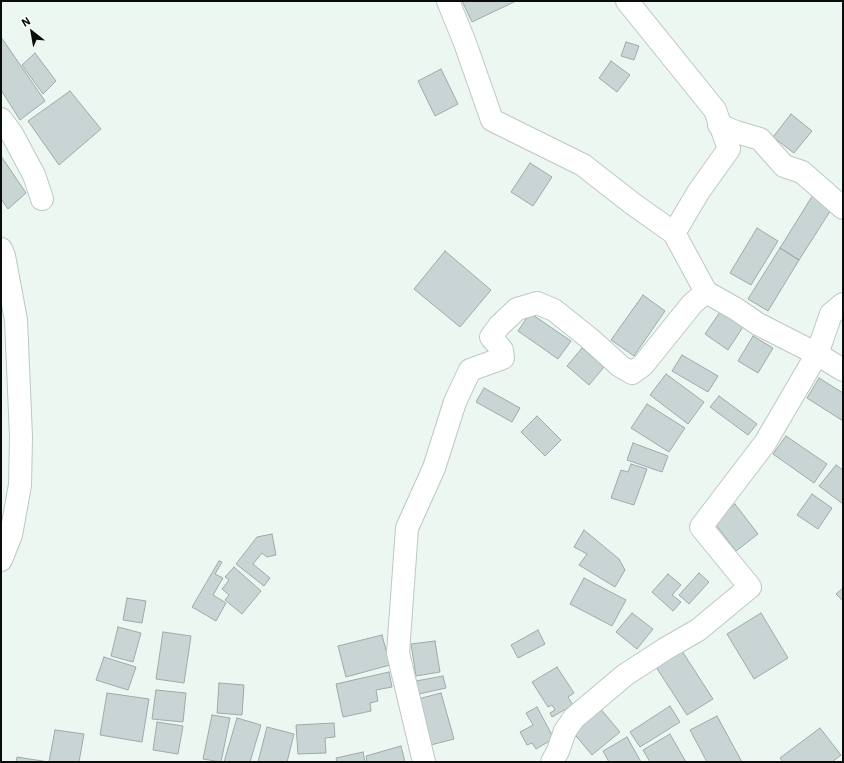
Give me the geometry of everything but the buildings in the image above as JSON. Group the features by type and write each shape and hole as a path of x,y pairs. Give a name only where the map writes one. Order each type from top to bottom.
{"street":[{"path":"448,1 492,120 583,165 633,204 674,233 706,292 736,309 758,324 817,354 843,370"},
{"path":"627,1 714,110 729,149 699,191 674,233"},
{"path":"1,118 12,134 34,175 42,199"},
{"path":"719,125 760,139 784,166 802,172 843,208"},
{"path":"1,249 4,256 16,320 22,437 20,485 10,535 1,560"},
{"path":"424,762 398,652 407,528 434,468 455,402 470,370 504,358 502,350 491,338 499,326 516,309 537,303 554,310 589,338 620,366 632,373 644,365 692,304 706,292"},
{"path":"552,762 558,751 565,731 574,718 625,675 698,630 750,587 701,527 765,442 817,354 831,314 843,304"}]}
